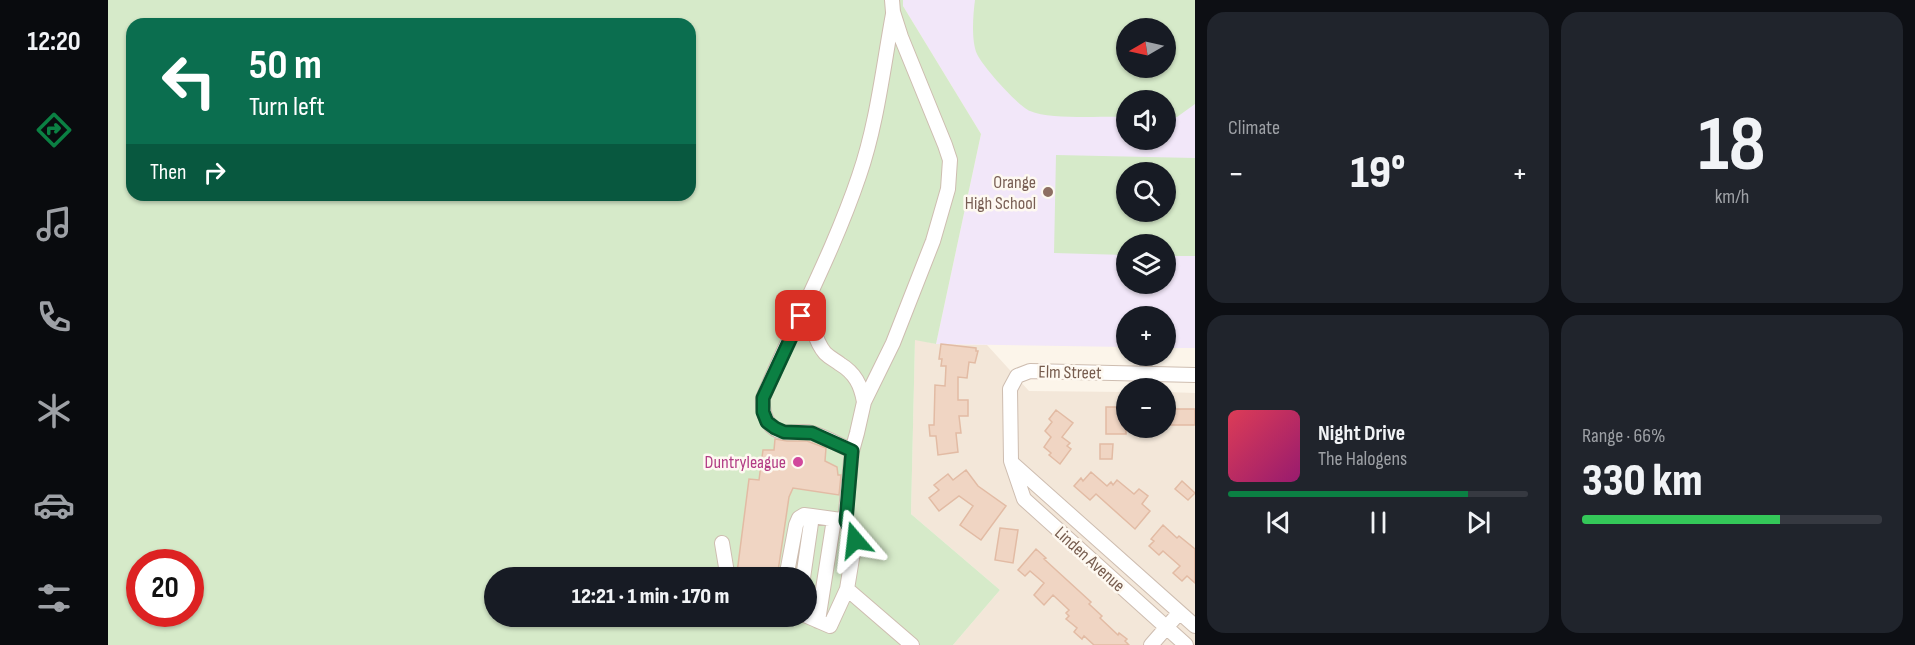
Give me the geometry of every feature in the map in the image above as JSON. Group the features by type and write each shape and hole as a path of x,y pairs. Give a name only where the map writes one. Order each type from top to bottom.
{"street":[{"path":"852,451 812,433 784,432 767,422 763,412 763,398 809,300 860,175 871,135 893,6"},
{"path":"817,601 840,520 852,451 864,402 893,343 933,242 948,189 950,159 919,84 893,6"},
{"path":"809,300 809,310 821,348 859,382 864,402"},
{"name":"Elm Street","path":"1017,376 1030,372 1195,375"},
{"name":"Linden Avenue","path":"1017,376 1010,389 1011,461 1024,499 1186,645"},
{"name":"Linden Avenue","path":"1011,461 1195,626"},
{"path":"788,567 796,525 799,518 804,515 840,520 855,540 847,589 830,626 817,621"},
{"path":"805,567 812,516"},
{"path":"1083,552 1096,537"},
{"path":"723,543 726,567"},
{"path":"847,589 912,645"},
{"path":"1151,645 1179,613"}],"shaded area":[{"name":"Orange High School","path":"903,0 1195,0 1195,348 1176,348 1176,306 1116,306 1116,347 936,344 981,134 903,6"},
{"path":"915,339 936,344 987,345 1029,391 1116,392 1116,438 1176,438 1176,392 1195,393 1195,645 953,645 1000,590 911,514"}],"green space":[{"path":"108,0 903,0 903,6 981,134 936,344 915,340 911,514 1000,590 953,645 108,645"},
{"path":"975,0 1195,0 1195,104 1176,117 1176,90 1116,90 1116,117 1063,117 1030,111 1001,86 977,54 973,20"},
{"path":"1056,155 1195,158 1195,256 1176,256 1176,234 1116,234 1116,255 1054,253"}],"building":[{"path":"941,344 976,348 978,351 975,363 969,362 967,378 958,377 958,400 968,400 968,416 959,416 961,433 956,433 958,452 938,455 936,436 930,436 929,425 934,425 935,385 945,386 946,366 941,366 942,359 939,359"},
{"path":"1106,407 1116,407 1116,434 1106,434"},
{"path":"1176,409 1195,409 1195,425 1176,425"},
{"path":"1056,410 1073,423 1062,437 1070,443 1067,446 1071,449 1060,464 1049,455 1051,453 1044,447 1051,437 1045,431 1052,422 1049,419"},
{"path":"775,439 807,441 826,448 825,461 837,467 838,475 841,475 839,495 793,488 789,497 779,567 738,567 749,479 759,480 763,450 774,450"},
{"path":"1100,444 1113,444 1112,459 1100,459"},
{"path":"966,470 978,486 1006,506 981,540 960,525 973,506 959,496 939,511 929,498 939,490 934,485 948,474 953,480"},
{"path":"1091,472 1107,486 1111,482 1113,485 1117,480 1134,494 1139,489 1148,496 1142,504 1150,511 1135,529 1096,494 1090,500 1074,486 1081,478 1083,481"},
{"path":"1182,481 1195,493 1188,500 1175,489"},
{"path":"1163,525 1177,538 1179,536 1195,549 1195,583 1187,576 1182,581 1173,573 1180,566 1163,551 1159,555 1149,546 1154,541 1151,539"},
{"path":"1000,528 1018,530 1013,563 995,560"},
{"path":"1036,549 1091,602 1089,604 1102,616 1100,618 1118,635 1119,633 1127,639 1125,641 1129,645 1094,645 1084,636 1082,639 1074,632 1077,628 1066,619 1069,616 1066,613 1069,610 1053,595 1044,605 1034,595 1044,583 1030,571 1025,576 1018,570"}],"place":[{"name":"Orange High School","path":"1048,192"},
{"name":"Duntryleague","path":"798,462"}],"route":[{"path":"801,316 763,398 763,412 767,422 784,432 812,433 852,451 846,521 855,540"}]}
